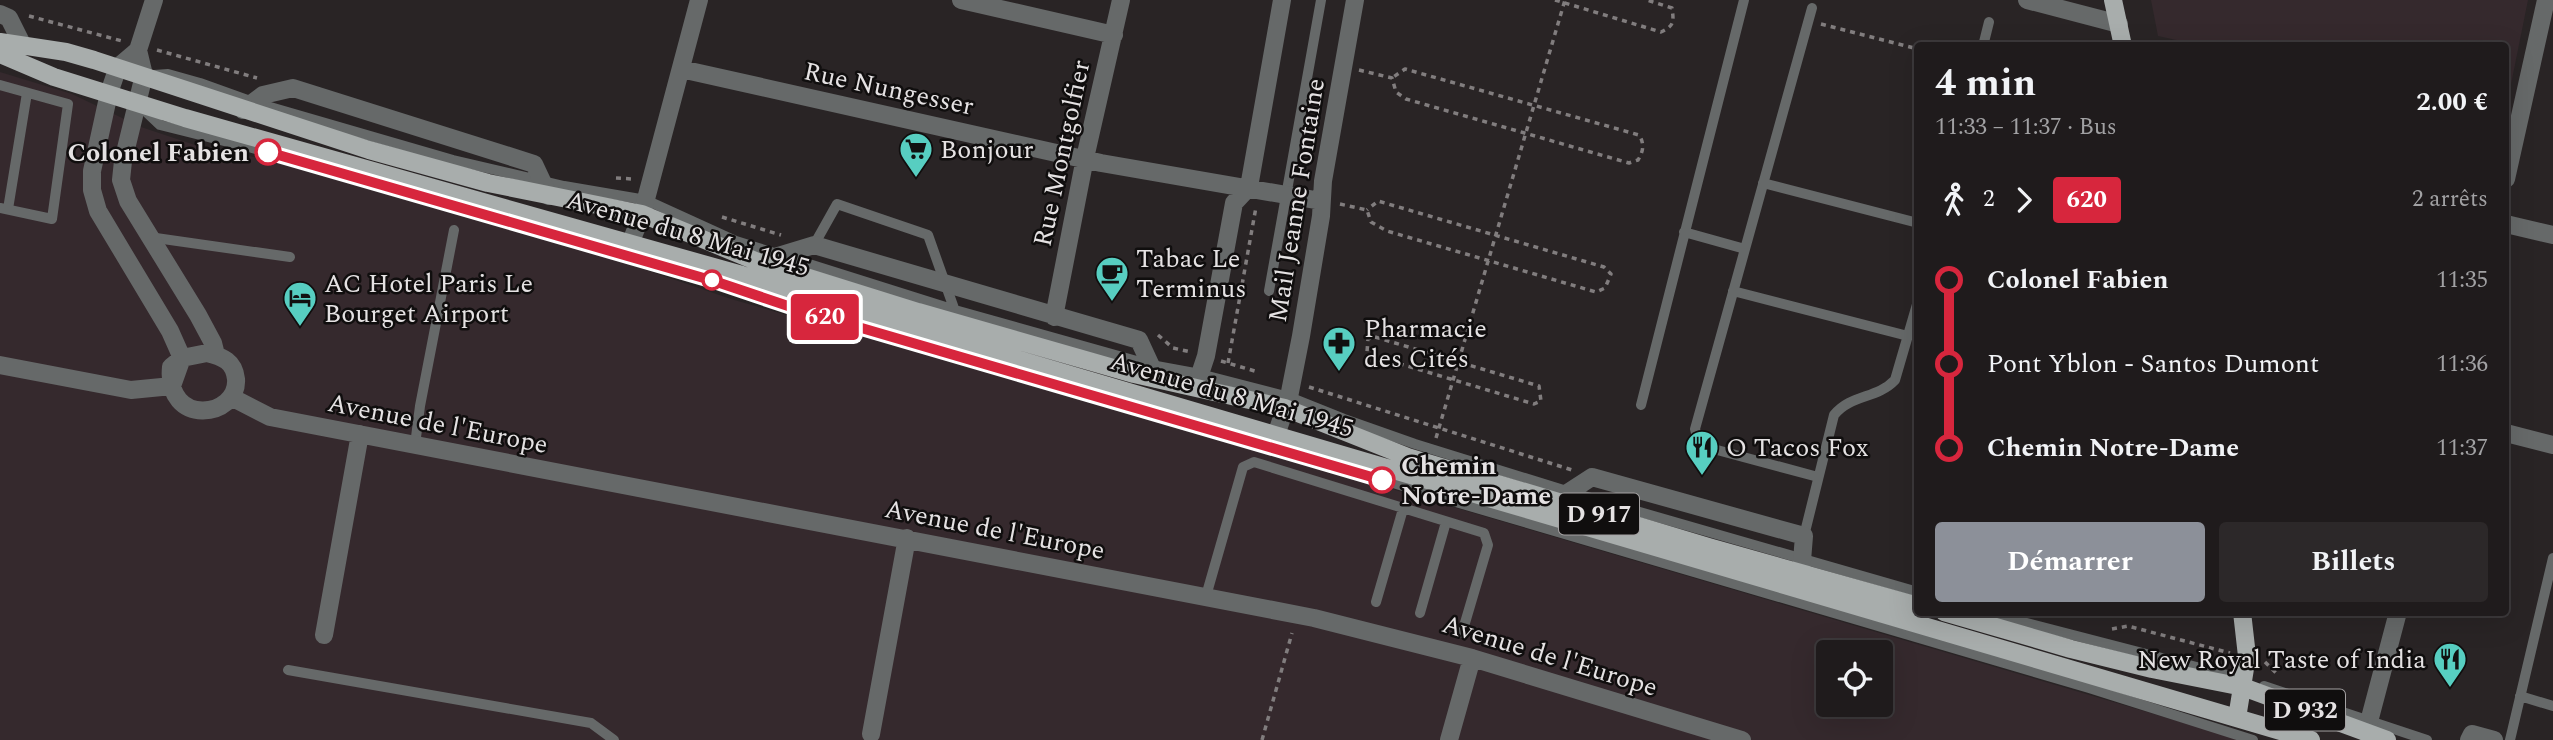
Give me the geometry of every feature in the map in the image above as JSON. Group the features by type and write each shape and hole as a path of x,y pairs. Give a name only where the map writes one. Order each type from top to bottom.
{"main road":[{"path":"2113,0 2122,42"},
{"name":"Avenue du 8 Mai 1945","path":"0,43 66,52 248,106 369,150 488,183 546,189 644,207 758,262 1154,372 1288,395 1408,457 1563,497 1801,566 1914,605"},
{"name":"Avenue du 8 Mai 1945","path":"0,54 54,77 137,103 742,275 2236,726 2311,740"},
{"path":"1958,616 2098,656 2244,683"},
{"name":"D 932","path":"2236,726 2247,656 2242,616"},
{"name":"D 932","path":"2244,683 2368,726 2386,740"}],"street":[{"path":"154,0 138,50 144,75 121,180 128,201 198,315 213,343 216,355"},
{"path":"961,0 1114,35"},
{"name":"Rue Montgolfier","path":"1054,317 1085,158 1121,0"},
{"name":"Mail Jeanne Fontaine","path":"1200,374 1206,356 1234,203 1249,187 1282,0"},
{"name":"Mail Jeanne Fontaine","path":"1276,435 1288,395 1317,243 1321,201 1355,0"},
{"path":"2027,0 2119,24"},
{"path":"2509,166 2546,0"},
{"path":"630,244 644,207 696,2"},
{"path":"0,13 9,18 23,46"},
{"path":"138,50 118,67 109,93 92,171 92,190 98,211 170,331 182,358 172,386 174,395 180,403 190,408 214,410 233,398 236,386 234,369 223,357 207,353 182,358"},
{"name":"Rue Nungesser","path":"681,69 1085,158 1321,201"},
{"path":"248,106 262,95 293,88 534,164 546,189"},
{"path":"110,233 137,217"},
{"path":"2509,225 2553,235"},
{"path":"758,262 814,246 1139,340 1154,372"},
{"path":"0,365 131,390 172,386"},
{"name":"Avenue de l'Europe","path":"233,398 270,417 1297,614 1472,658 1702,734 1742,740"},
{"path":"324,635 360,434"},
{"path":"2509,434 2553,445"},
{"path":"1563,497 1591,477 1804,536 1801,566"},
{"path":"871,734 907,538"},
{"path":"2368,726 2397,616"},
{"path":"1449,740 1472,658"},
{"path":"2470,737 2494,740"}],"lane":[{"path":"1269,290 1321,0"},
{"path":"1641,405 1744,0"},
{"path":"1812,8 1695,429 1697,437 1706,447 1818,477"},
{"path":"1984,42 1989,22"},
{"path":"0,85 68,104 52,219 4,209 27,93"},
{"path":"137,103 160,125 260,150 714,281 789,306 1268,448 1319,460 2089,688 2236,726 2253,740"},
{"path":"1763,183 1914,222"},
{"path":"814,246 837,204 928,235 948,285 957,317"},
{"path":"644,207 957,317"},
{"path":"415,445 454,230"},
{"path":"1684,232 1745,249"},
{"path":"149,237 290,257"},
{"path":"1733,291 1908,336"},
{"path":"1804,536 1834,415 1843,404 1887,388 1895,380 1914,315"},
{"path":"1154,372 1200,374 1288,395 1343,419 1563,497"},
{"path":"1206,596 1242,467 1254,462 1484,533 1488,545 1462,633"},
{"path":"1376,602 1403,509"},
{"path":"1420,613 1446,522"},
{"path":"2510,740 2553,558"},
{"path":"1801,566 1914,591"},
{"path":"1999,616 2244,683"},
{"path":"288,670 591,723 614,740"},
{"path":"2520,696 2553,706"},
{"path":"2368,726 2427,740"}],"path":[{"path":"1555,0 1661,32 1671,27 1674,21 1672,8 1647,0"},
{"path":"1432,450 1564,1"},
{"path":"1808,20 1914,48"},
{"path":"1343,66 1392,78 1405,69 1639,135 1643,151 1638,160 1629,163 1406,99 1396,92 1392,78"},
{"path":"1321,201 1367,210"},
{"path":"1378,201 1604,267 1611,275 1605,288 1596,292 1387,231 1371,222 1367,210 1378,201"},
{"path":"1375,337 1539,386 1541,401 1534,404 1452,381 1374,356 1367,352 1368,339 1375,337"},
{"path":"1173,348 1206,356 1288,395 1439,428 1591,477"},
{"path":"1262,740 1297,614"}],"shaded area":[{"path":"2151,0 2528,0 2509,94 2509,42 2185,42 2158,36"},
{"path":"0,72 72,94 141,127 195,145 264,159 617,260 731,299 1409,494 2242,740 0,740"}],"bus line":[{"name":"620","path":"268,152 714,281 800,310 1382,480"}],"place":[{"name":"Colonel Fabien","path":"268,152"},
{"name":"Bonjour","path":"916,179"},
{"name":"Tabac Le Terminus","path":"1112,303"},
{"name":"AC Hotel Paris Le Bourget Airport","path":"300,328"},
{"name":"Pharmacie des Cités","path":"1339,373"},
{"name":"O Tacos Fox","path":"1702,477"},
{"name":"Chemin Notre-Dame","path":"1382,480"},
{"name":"New Royal Taste of India","path":"2450,689"}]}
